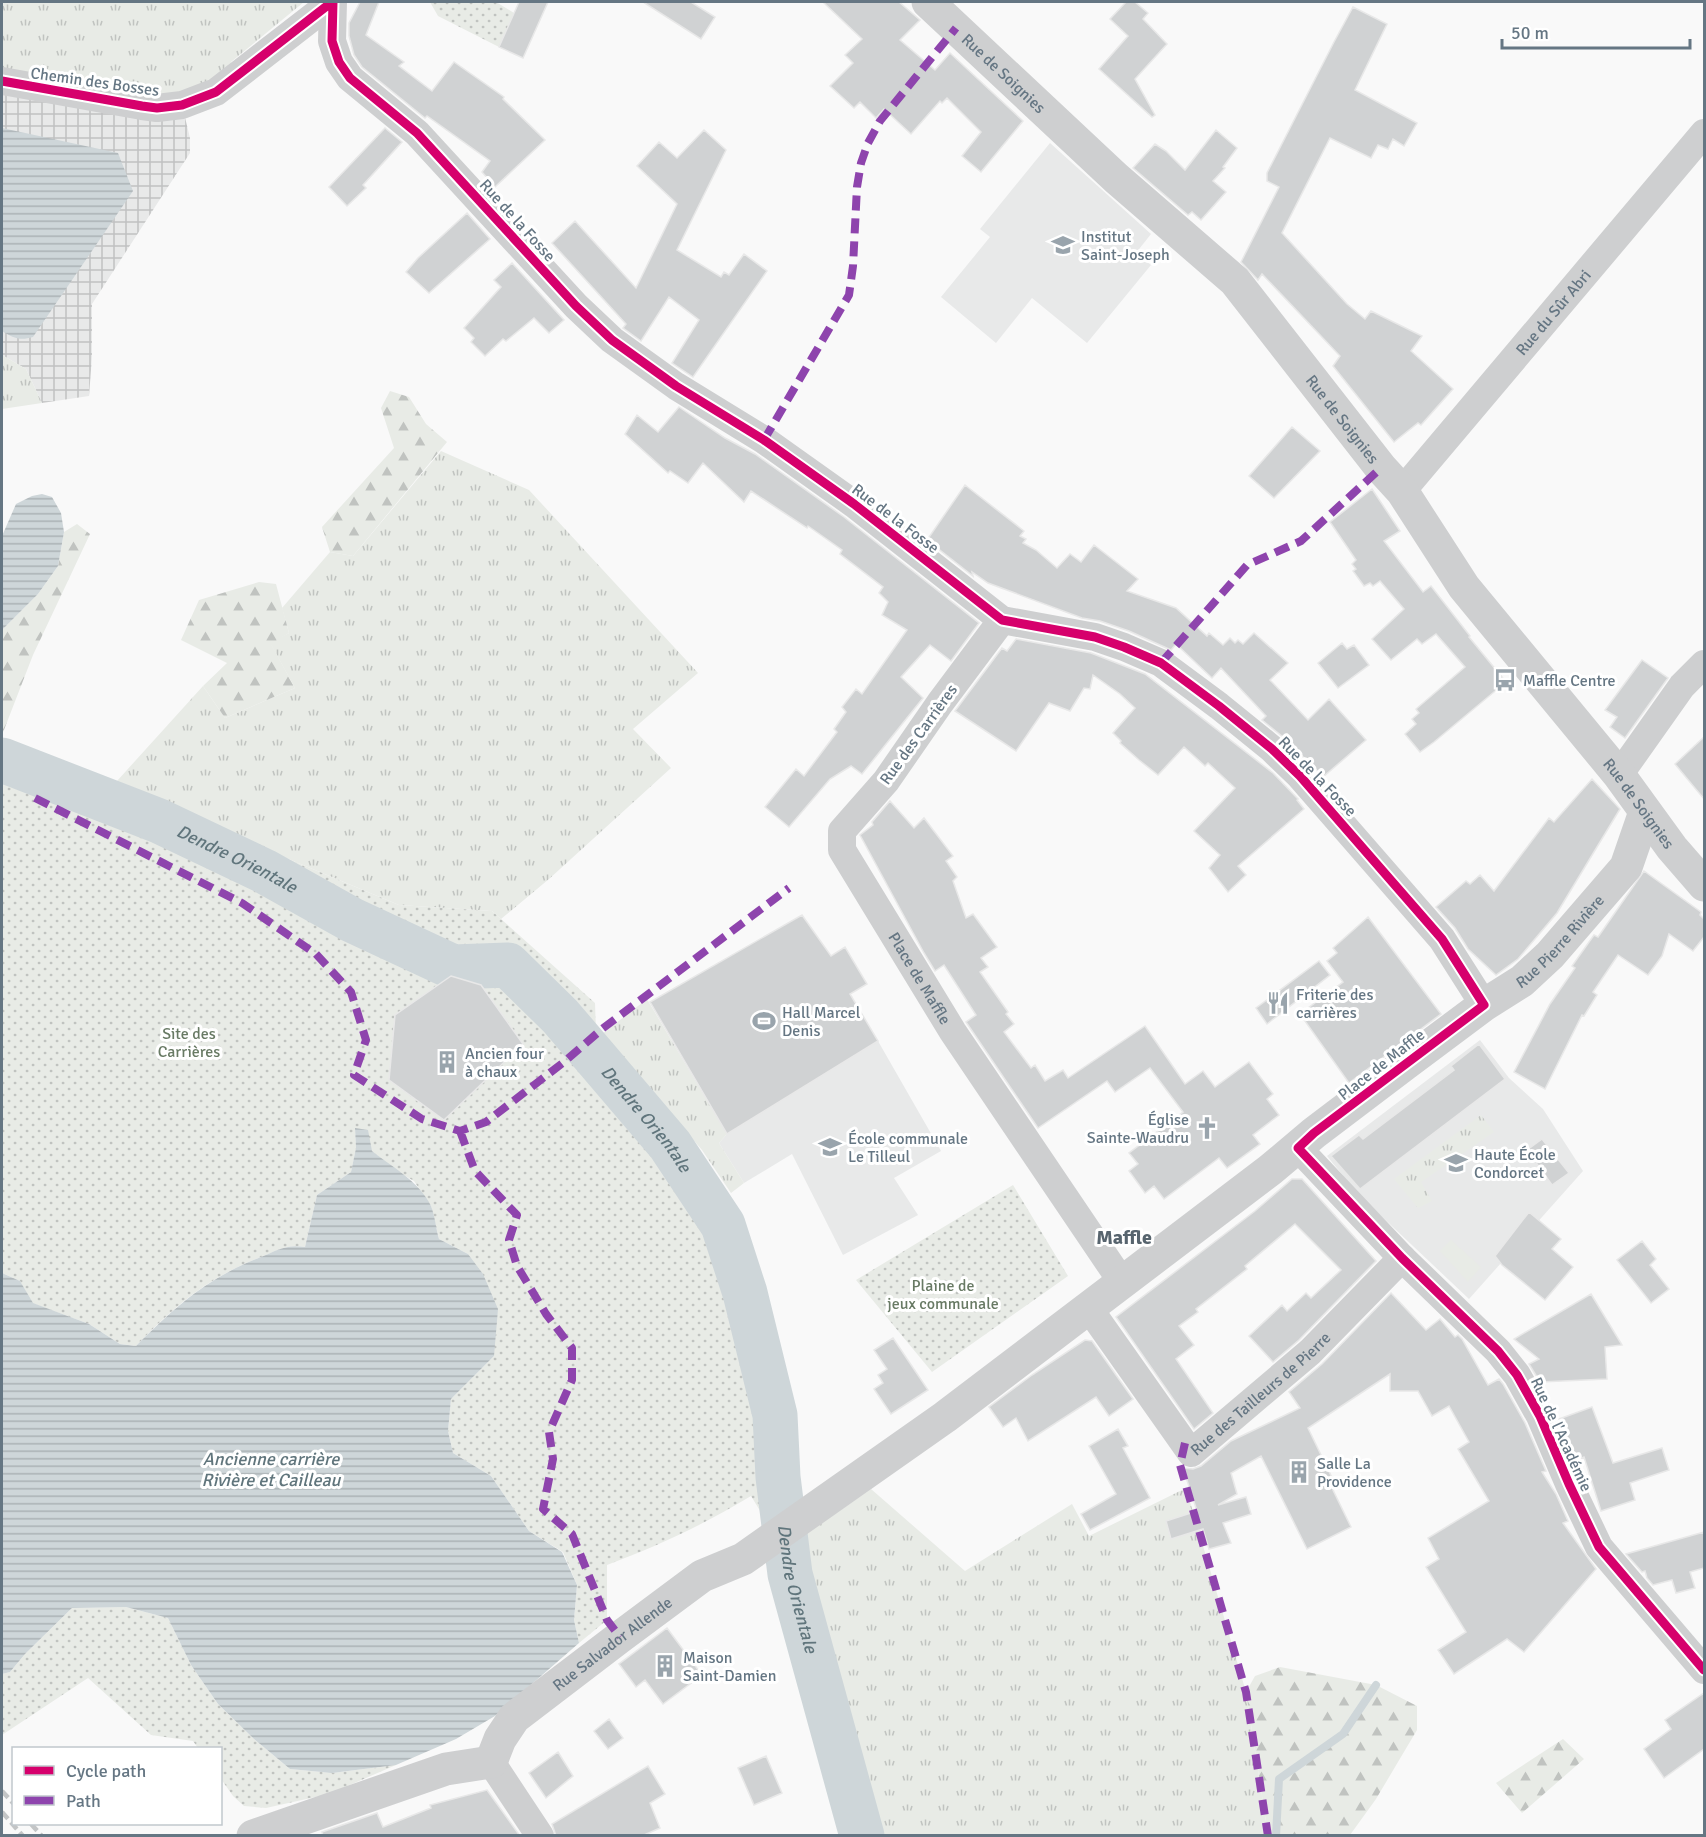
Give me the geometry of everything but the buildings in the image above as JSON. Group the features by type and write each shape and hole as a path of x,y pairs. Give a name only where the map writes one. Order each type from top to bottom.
{"street":[{"name":"Chemin des Bosses","path":"2,81 157,108 182,105 216,92 333,2"},
{"name":"Rue de la Fosse","path":"333,2 332,41 339,62 350,78 417,133 576,306 612,340 676,386 764,440 854,504 1002,620 1095,637 1124,647 1161,663 1219,706 1272,749 1316,793 1442,939 1484,1005"},
{"name":"Rue de Soignies","path":"928,2 1116,178 1234,281 1381,468 1402,491 1464,588 1619,775 1672,848 1704,885"},
{"name":"Rue du Sûr Abri","path":"1402,491 1704,133"},
{"name":"Rue des Carrières","path":"842,850 842,831 886,781 1002,620"},
{"path":"1619,775 1682,686 1704,664"},
{"name":"Rue Pierre Rivière","path":"1484,1005 1522,981 1550,955 1626,867 1645,812"},
{"name":"Rue Pierre Rivière","path":"1626,867 1672,848"},
{"name":"Place de Maffle","path":"842,850 952,1032 1122,1282"},
{"name":"Place de Maffle","path":"960,1406 1484,1005"},
{"name":"Rue de l'Académie","path":"1298,1148 1402,1258 1498,1351 1517,1375 1540,1416 1599,1547 1704,1670"},
{"name":"Rue des Tailleurs de Pierre","path":"1088,1307 1191,1453 1311,1352 1402,1258"},
{"name":"Rue Salvador Allende","path":"491,1762 500,1739 514,1718 702,1576 742,1559 960,1406"},
{"path":"253,1836 446,1769 491,1762 540,1836"}],"shaded area":[{"path":"2,81 182,105 190,138 190,153 92,304 89,396 42,403 26,369 2,355"},
{"name":"Institut Saint-Joseph","path":"1050,143 1151,234 1136,253 1151,265 1087,343 1032,298 996,343 941,297 990,237 980,229"},
{"name":"Haute École Condorcet","path":"1480,1040 1509,1078 1543,1109 1583,1171 1469,1299 1358,1194 1327,1156"},
{"name":"École communale Le Tilleul","path":"878,1041 941,1151 894,1178 918,1215 843,1255 792,1154 744,1183 719,1143 727,1134"}],"green space":[{"path":"2,2 304,2 231,62 227,84 204,98 2,81"},
{"path":"430,2 496,2 514,13 499,47 438,16"},
{"path":"2,355 26,369 42,403 2,409"},
{"path":"390,391 409,397 426,424 447,442 353,556 330,552 322,527 394,448 381,408"},
{"path":"441,451 529,490 698,673 633,729 671,768 549,879 501,919 492,911 399,905 291,860 117,781 203,686 225,718 295,688 270,643 289,633 282,608 330,552 353,556"},
{"path":"77,524 90,534 33,655 2,735 2,630 38,594 58,566 64,532"},
{"path":"259,582 276,584 289,633 271,644 295,688 225,718 203,686 227,663 181,640 199,600"},
{"name":"Site des Carrières","path":"2,760 159,821 264,871 291,860 399,905 492,911 595,1003 597,1059 670,1145 723,1225 745,1293 775,1415 781,1503 765,1519 751,1496 680,1534 607,1565 607,1620 579,1643 574,1620 577,1585 563,1552 529,1531 491,1476 453,1453 448,1431 451,1399 494,1356 468,1254 439,1239 431,1206 414,1181 395,1170 372,1151 355,1128 356,1148 351,1172 317,1195 305,1247 283,1248 224,1274 179,1305 136,1346 120,1344 89,1324 32,1303 20,1281 2,1273"},
{"path":"647,999 727,1134 719,1143 744,1183 731,1193 702,1150 602,1034"},
{"path":"1481,1115 1494,1132 1421,1182 1432,1201 1418,1208 1394,1179"},
{"name":"Plaine de jeux communale","path":"1013,1185 1068,1276 932,1372 856,1280"},
{"path":"1451,1240 1481,1267 1468,1282 1440,1251"},
{"path":"1186,1488 1246,1692 1268,1835 862,1835 793,1543 871,1489 965,1571 1072,1504 1089,1536"},
{"path":"126,1607 168,1618 191,1665 218,1704 254,1739 290,1769 332,1773 396,1765 329,1794 266,1808 244,1806 233,1796 222,1780 222,1747 197,1747 193,1741 151,1735 88,1678 2,1735 2,1674 10,1672 72,1608"},
{"path":"1280,1667 1376,1685 1417,1706 1417,1730 1376,1799 1350,1835 1268,1835 1246,1692 1255,1676"},
{"path":"1563,1739 1584,1759 1522,1813 1496,1783"}],"water":[{"path":"2,128 118,153 133,191 33,337 24,339 13,337 2,331"},
{"path":"42,494 52,497 61,513 64,532 58,566 38,594 2,630 2,536 16,504"},
{"name":"Ancienne carrière Rivière et Cailleau","path":"355,1128 368,1130 372,1151 413,1182 426,1197 431,1206 439,1239 468,1254 483,1274 498,1309 494,1356 451,1399 448,1431 453,1453 491,1476 529,1531 562,1552 577,1585 574,1620 579,1643 495,1716 456,1739 396,1765 332,1773 290,1769 254,1739 218,1704 191,1665 168,1618 126,1607 72,1608 10,1672 2,1674 2,1273 20,1281 33,1303 89,1324 120,1344 136,1346 193,1294 224,1274 282,1248 305,1247 317,1195 351,1172 356,1148"}],"waterway":[{"name":"Dendre Orientale","path":"2,760 159,821 264,871 352,920 453,967 508,965 560,1016 670,1145 723,1225 745,1293 775,1415 778,1477 790,1574 862,1836"},
{"path":"1276,1836 1279,1779 1343,1734 1376,1685"}],"railway":[{"path":"2,1791 12,1802"},
{"path":"2,1812 12,1823"},
{"path":"13,1825 23,1836"},
{"path":"32,1825 42,1836"}],"marked path":[{"path":"764,440 849,295 853,266 857,187 861,163 868,143 880,121 956,28"},
{"path":"1161,663 1247,565 1301,541 1381,468"},
{"path":"35,798 242,903 316,954 351,992 366,1040 354,1075 422,1119 460,1131 486,1122 564,1062 602,1029 789,888"},
{"path":"460,1131 475,1171 517,1215 509,1240 517,1266 546,1314 572,1348 572,1380 549,1432 553,1459 543,1509 572,1534 607,1620 620,1637"},
{"path":"1185,1443 1180,1465 1246,1692 1268,1836"}],"cycle path":[{"path":"2,81 142,106 157,108 182,105 216,92 332,2"},
{"path":"333,2 332,41 339,62 350,78 417,133 576,306 612,340 676,386 764,440 854,504 1002,620 1095,637 1161,663 1272,749 1300,776 1442,939 1484,1005 1314,1133 1298,1148 1402,1258 1498,1351 1517,1375 1540,1416 1599,1547 1704,1670"}],"place":[{"name":"Institut Saint-Joseph","path":"1063,245"},
{"name":"Maffle Centre","path":"1505,680"},
{"name":"Friterie des carrières","path":"1278,1003"},
{"name":"Hall Marcel Denis","path":"764,1021"},
{"name":"Ancien four à chaux","path":"447,1062"},
{"name":"Église Sainte-Waudru","path":"1207,1128"},
{"name":"École communale Le Tilleul","path":"830,1147"},
{"name":"Haute École Condorcet","path":"1456,1163"},
{"name":"Salle La Providence","path":"1299,1472"},
{"name":"Maison Saint-Damien","path":"665,1666"}],"district":[{"name":"Maffle","path":"1124,1237"}]}
